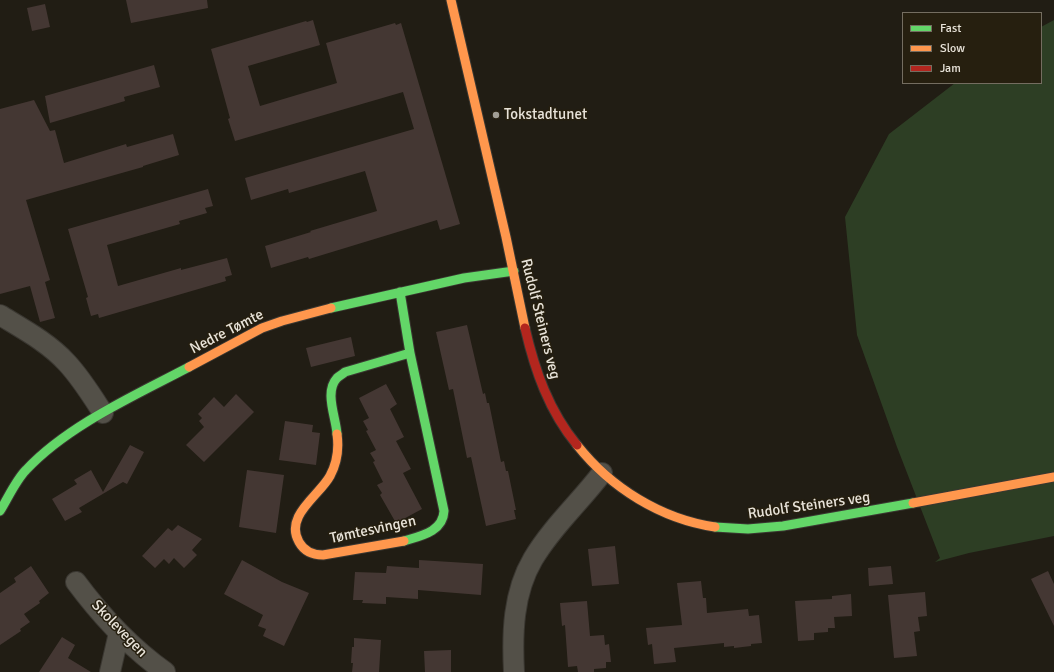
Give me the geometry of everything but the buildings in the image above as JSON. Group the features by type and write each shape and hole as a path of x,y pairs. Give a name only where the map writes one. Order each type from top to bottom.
{"street":[{"name":"Rudolf Steiners veg","path":"451,0 514,271 531,354 546,397 564,429 576,446 602,473 637,498 667,514 698,524 744,530 778,528 1054,477"},
{"name":"Nedre Tømte","path":"0,511 25,471 37,458 58,441 103,413 262,328 306,313 464,278 514,271"},
{"name":"Tømtesvingen","path":"400,292 410,353 437,474 444,519 437,527 428,532 392,543 330,555 310,553 305,550 298,541 296,526 297,519 327,480 336,461 338,439 331,398 331,388 333,382 340,374 345,372 410,353"},
{"path":"0,315 51,348 67,363 103,413"},
{"path":"514,672 514,617 525,574 544,542 602,473"},
{"name":"Skolevegen","path":"76,582 118,633 146,658 165,672"},
{"path":"110,672 118,633"}],"green space":[{"path":"1054,20 1054,536 969,553 935,562 940,558 897,447 857,335 845,217 889,134 954,84 1042,84 1042,26"}],"traffic: fast":[{"path":"331,308 464,278 514,271"},
{"path":"337,434 331,397 331,390 337,378 345,372 410,353 400,292"},
{"path":"404,541 430,532 440,524 444,511 410,353"},
{"path":"0,511 22,474 43,454 62,439 103,412 189,367"},
{"path":"715,527 748,529 783,526 913,503"}],"traffic: slow":[{"path":"451,0 506,237 525,328"},
{"path":"189,367 262,328 331,308"},
{"path":"337,434 337,455 330,476 299,515 296,524 296,533 299,542 303,548 309,552 323,555 404,541"},
{"path":"577,445 590,461 605,475 638,499 675,517 715,527"},
{"path":"913,503 1054,477"}],"traffic: jam":[{"path":"525,328 533,360 544,390 558,418 577,445"}],"place":[{"name":"Tokstadtunet","path":"496,115"}]}
